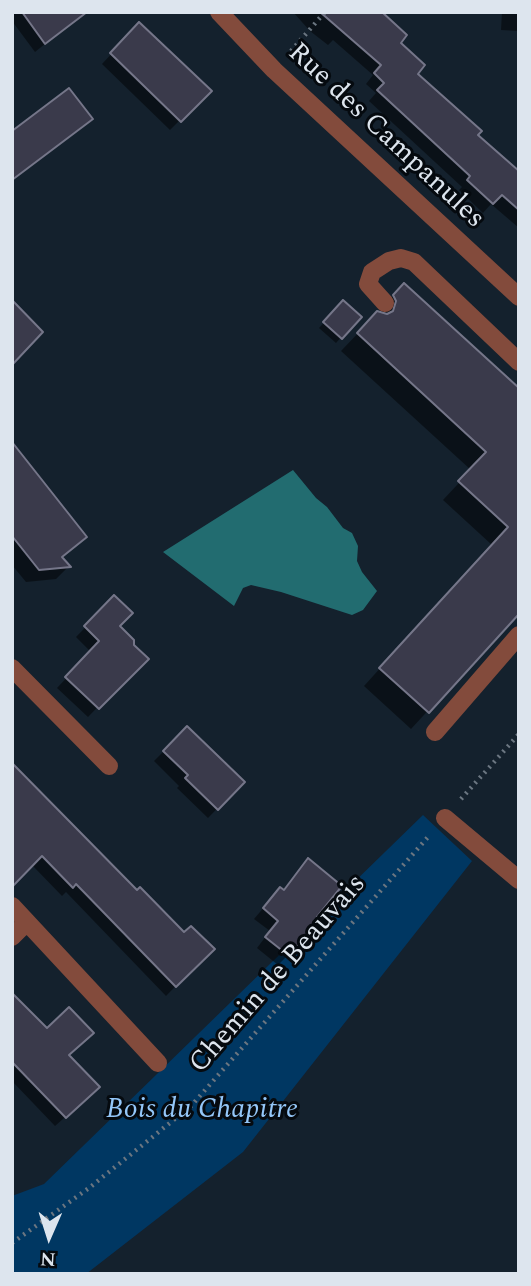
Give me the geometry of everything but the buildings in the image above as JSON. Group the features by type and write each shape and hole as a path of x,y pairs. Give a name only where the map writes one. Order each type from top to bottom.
{"street":[{"name":"Rue des Campanules","path":"219,12 274,70 519,297"},
{"path":"385,303 368,284 372,272 389,261 401,258 414,262 519,362"},
{"path":"435,732 519,635"},
{"path":"12,668 109,766"},
{"path":"445,818 519,880"},
{"path":"12,906 158,1063"},
{"path":"12,937 27,922"}],"path":[{"path":"274,70 325,12"},
{"name":"Chemin de Beauvais","path":"12,1243 89,1188 191,1106 519,734"}],"green space":[{"name":"Bois du Chapitre","path":"423,815 472,861 243,1152 86,1274 12,1274 12,1196 44,1184"}],"shaded area":[{"path":"293,470 343,528 352,533 358,546 357,561 377,591 363,610 352,615 251,585 243,588 234,606 163,552"}]}
